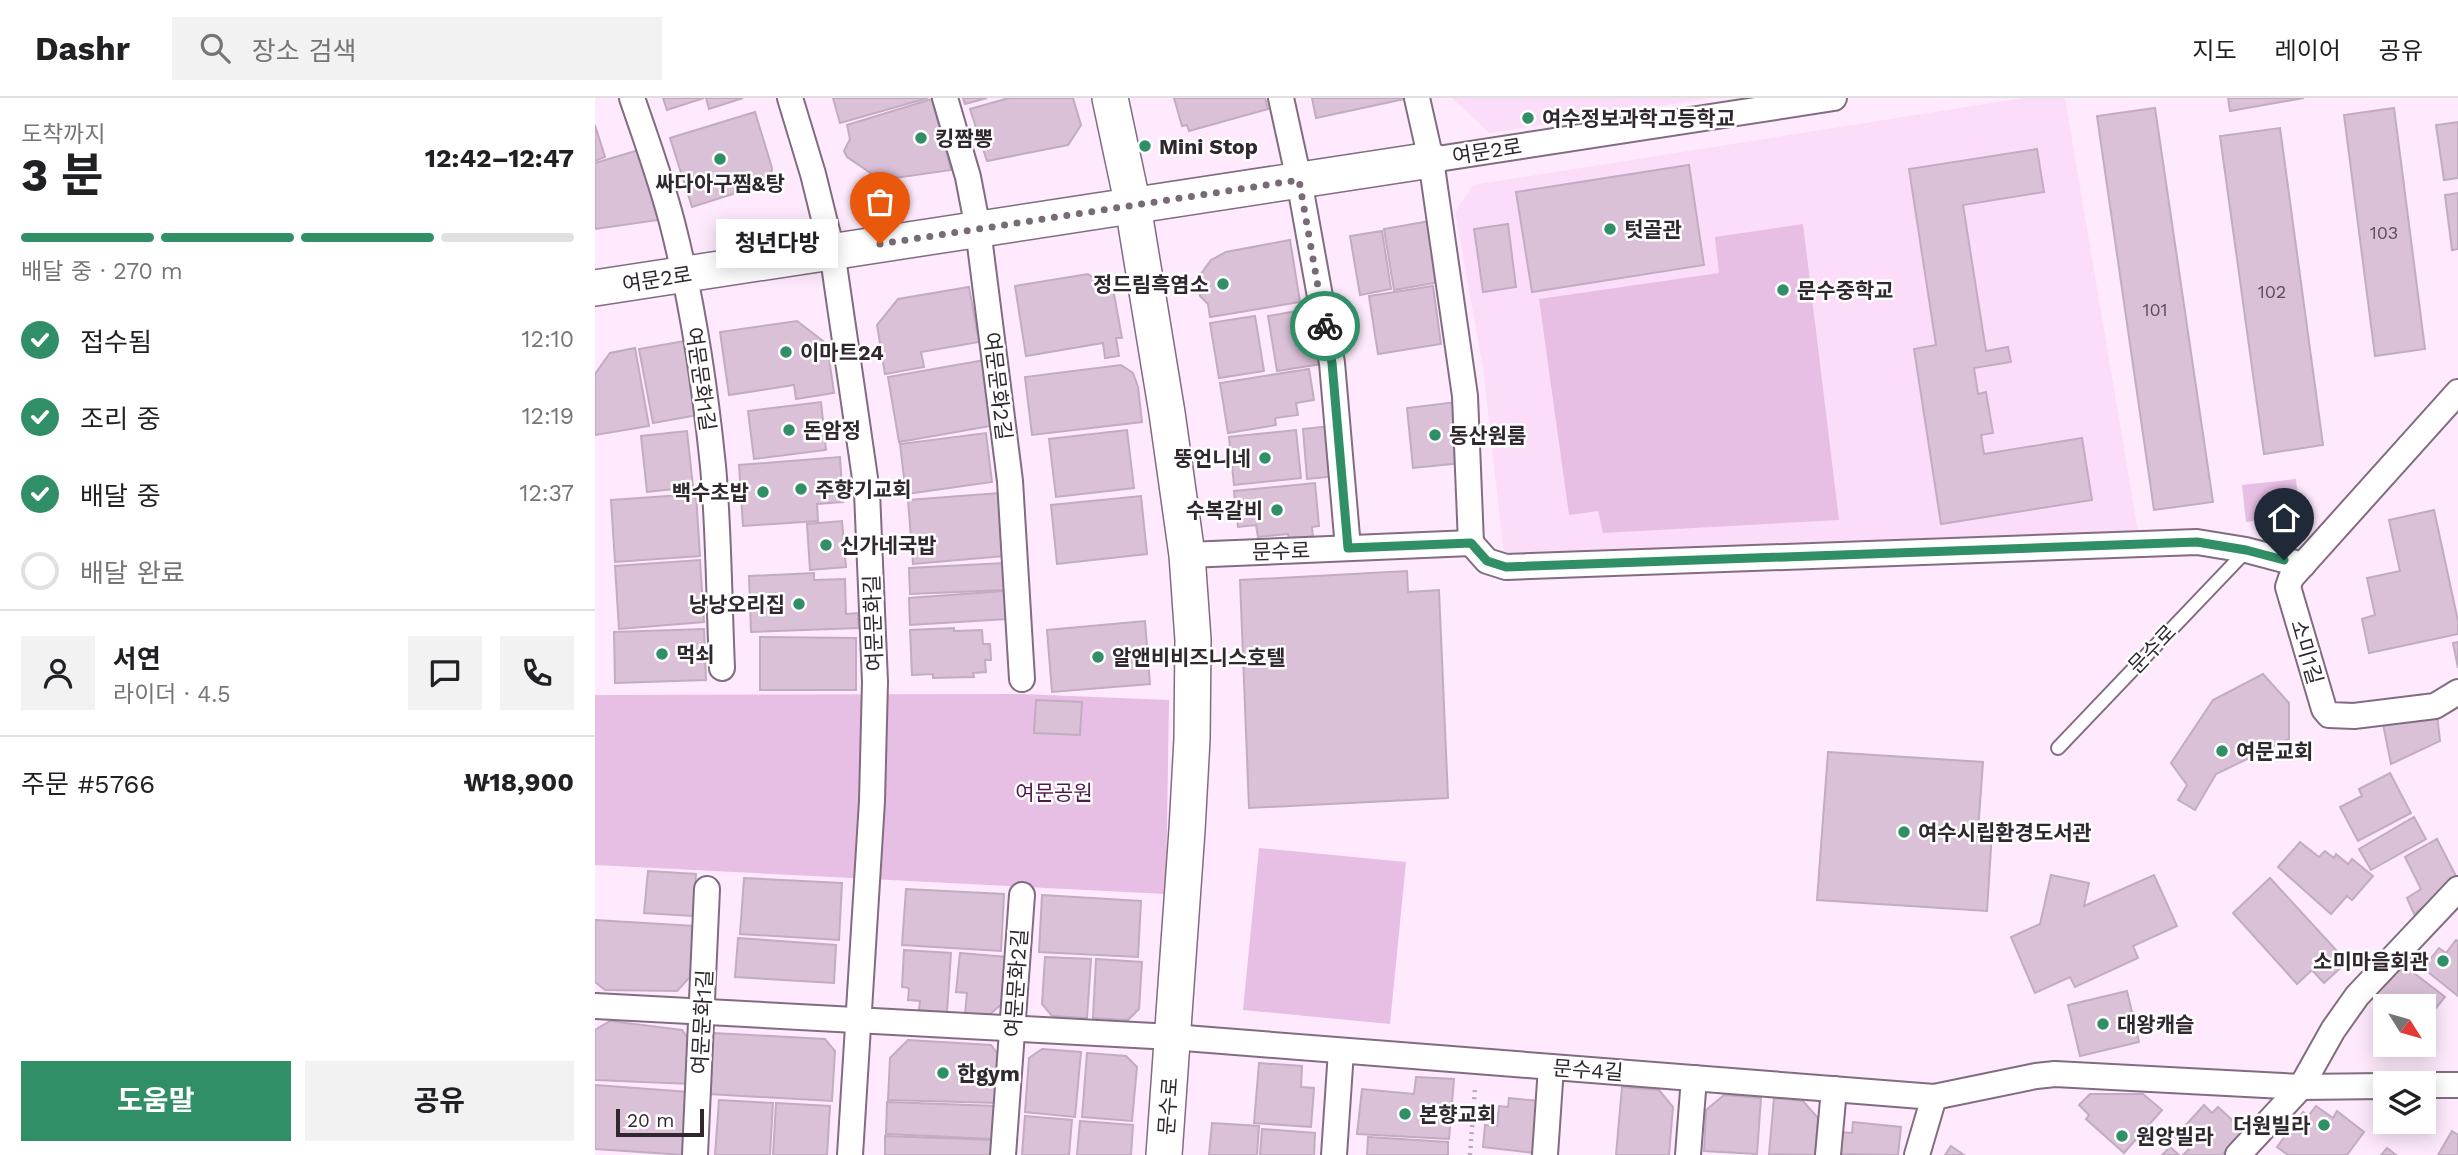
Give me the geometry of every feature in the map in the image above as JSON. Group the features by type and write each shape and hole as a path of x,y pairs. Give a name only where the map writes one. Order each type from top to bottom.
{"street":[{"name":"여문문화1길","path":"632,98 663,187 685,274 704,393 713,468 722,668"},
{"name":"여문문화길","path":"790,98 832,251 867,492 875,682 872,801 850,1155"},
{"name":"여문문화2길","path":"945,98 968,177 978,229 1010,481 1022,679"},
{"name":"문수로","path":"1111,98 1133,206 1154,332 1187,555 1193,640 1192,739 1164,1155"},
{"path":"1281,98 1299,180 1332,363 1348,548"},
{"path":"1417,98 1431,160"},
{"name":"여문2로","path":"595,288 1834,98"},
{"name":"여문2로","path":"1431,160 1465,396 1471,543"},
{"name":"소미1길","path":"2458,392 2291,578 2288,589 2323,709 2329,715 2354,716 2434,705 2458,692"},
{"path":"1471,543 1487,561 1506,567 2197,542 2246,550 2303,565"},
{"name":"문수로","path":"1187,555 1471,543"},
{"name":"여문문화1길","path":"695,1155 707,889"},
{"path":"2238,1155 2301,1087 2333,1030 2357,996 2458,889"},
{"name":"여문문화2길","path":"1003,1155 1022,895"},
{"name":"문수4길","path":"595,1006 1172,1037 1934,1097 2055,1074 2301,1087 2373,1086"},
{"path":"1334,1155 1341,1051"},
{"path":"1545,1155 1551,1067"},
{"path":"1688,1155 1694,1078"},
{"path":"2436,1086 2458,1085"},
{"path":"1828,1155 1834,1089"},
{"path":"1917,1155 1934,1097"}],"lane":[{"name":"문수로","path":"2058,748 2246,550"}],"path":[{"path":"1469,1155 1477,1061"}],"shaded area":[{"name":"여수정보과학고등학교","path":"1452,98 1712,98 1489,133"},
{"name":"문수중학교","path":"2023,98 2065,98 2139,538 1504,554 1483,368 1455,212 1473,185"}],"green space":[{"path":"1803,224 1839,520 1603,533 1598,511 1569,515 1539,299 1719,273 1715,237"},
{"path":"2296,479 2300,516 2246,522 2242,485"},
{"name":"여문공원","path":"1021,694 1169,700 1166,894 595,865 595,695"},
{"path":"1259,848 1406,862 1390,1024 1243,1010"}],"building":[{"path":"663,98 704,98 667,110"},
{"path":"706,98 743,98 709,109"},
{"path":"833,98 928,98 840,123"},
{"path":"963,98 987,98 965,104"},
{"path":"1009,98 1073,98 1081,125 1068,145 987,161 970,109"},
{"path":"1174,98 1265,98 1268,109 1189,131 1187,125 1182,126"},
{"path":"1312,98 1409,98 1316,118"},
{"path":"2228,98 2304,98 2230,111"},
{"path":"932,99 951,170 881,180 847,157 844,151 850,139 847,125"},
{"path":"2155,108 2213,502 2154,510 2097,116"},
{"path":"2394,108 2425,349 2375,356 2344,115"},
{"path":"755,112 772,168 771,175 761,185 692,207 670,138"},
{"path":"2458,122 2458,178 2444,180 2436,125"},
{"path":"595,125 605,157 595,161"},
{"path":"2280,128 2323,445 2264,454 2220,136"},
{"path":"642,149 665,219 595,229 595,163"},
{"name":"문수중학교","path":"2037,149 2044,192 1963,205 1986,351 2008,347 2011,362 1974,368 1978,394 1986,392 1993,433 1981,435 1984,454 2082,438 2092,500 1941,524 1914,349 1936,345 1909,169"},
{"name":"텃골관","path":"1689,165 1704,265 1532,292 1516,192"},
{"path":"2458,193 2458,249 2452,250 2445,195"},
{"path":"1430,221 1440,282 1394,290 1384,229"},
{"path":"1508,224 1516,287 1483,292 1474,229"},
{"path":"1382,231 1391,289 1360,295 1350,236"},
{"path":"1290,240 1300,302 1210,317 1208,304 1200,296 1199,283 1201,274 1211,260 1226,252"},
{"path":"1088,274 1114,294 1122,338 1116,338 1119,356 1105,358 1103,343 1026,356 1015,286"},
{"path":"1433,286 1441,344 1378,354 1369,296"},
{"path":"969,287 979,342 921,352 924,367 885,374 877,325 898,299"},
{"path":"1314,308 1322,364 1277,371 1268,316"},
{"path":"1255,316 1264,371 1219,378 1210,323"},
{"path":"797,321 827,344 834,393 796,399 794,385 729,395 720,332"},
{"path":"685,341 698,415 653,423 639,349"},
{"path":"635,348 649,426 595,435 595,374 610,353"},
{"path":"985,360 996,425 899,442 888,377"},
{"path":"1121,365 1133,373 1138,387 1142,422 1032,435 1025,377"},
{"path":"1309,369 1314,400 1296,403 1298,415 1275,418 1276,425 1228,433 1220,383"},
{"path":"821,402 826,450 754,459 748,411"},
{"name":"동산원룸","path":"1456,402 1462,463 1413,468 1407,408"},
{"path":"1332,426 1337,476 1307,479 1303,429"},
{"path":"1127,430 1134,488 1056,497 1049,439"},
{"path":"1296,430 1301,478 1234,485 1229,437"},
{"path":"687,431 693,487 647,492 641,436"},
{"path":"986,433 992,482 906,494 900,444"},
{"path":"840,457 843,502 817,504 818,521 743,526 739,465"},
{"path":"1315,483 1319,526 1312,527 1313,537 1289,539 1288,534 1258,537 1256,525 1238,527 1234,491"},
{"path":"999,493 1004,556 913,564 908,500"},
{"path":"696,494 700,556 615,562 611,500"},
{"path":"1141,496 1147,554 1057,564 1051,505"},
{"path":"2434,510 2458,621 2458,634 2369,653 2362,619 2375,615 2367,578 2400,571 2389,520"},
{"path":"842,521 846,567 810,570 807,524"},
{"path":"700,560 704,622 619,629 615,566"},
{"path":"1004,563 1006,590 910,594 909,568"},
{"path":"1407,571 1408,592 1439,590 1448,798 1249,808 1240,580"},
{"path":"814,573 814,580 845,579 846,614 858,613 859,628 751,632 749,576"},
{"path":"1005,591 1007,619 910,625 909,598"},
{"name":"알앤비비즈니스호텔","path":"1145,621 1150,684 1052,692 1047,630"},
{"path":"954,628 954,631 982,630 983,644 990,644 991,660 985,660 986,672 973,673 974,677 933,678 933,674 912,675 910,630"},
{"path":"704,629 706,680 615,683 614,632"},
{"path":"760,637 856,638 856,690 760,690"},
{"path":"2458,642 2458,668 2453,643"},
{"name":"여문교회","path":"2263,674 2289,703 2289,739 2216,774 2195,810 2178,800 2187,785 2171,763 2213,700"},
{"path":"1036,700 1082,702 1080,735 1034,733"},
{"path":"2437,714 2440,741 2391,764 2383,724"},
{"name":"여수시립환경도서관","path":"1828,752 1983,762 1978,831 1992,832 1987,911 1817,900"},
{"path":"2390,773 2411,813 2358,841 2340,807 2362,796 2359,789"},
{"path":"2414,817 2426,839 2371,870 2359,849"},
{"path":"2437,839 2458,880 2414,914 2407,898 2421,889 2405,857"},
{"path":"2300,842 2319,857 2325,851 2334,858 2336,854 2348,864 2352,859 2373,876 2352,900 2347,896 2331,914 2278,867"},
{"path":"648,871 696,874 693,916 644,913"},
{"path":"2051,875 2089,883 2084,906 2154,875 2177,926 2133,946 2138,958 2075,987 2070,977 2035,993 2011,937 2040,924"},
{"path":"744,878 842,883 839,940 740,934"},
{"path":"2270,878 2347,962 2324,983 2312,970 2297,984 2233,913"},
{"path":"906,889 1004,894 1001,951 902,945"},
{"path":"1042,895 1141,901 1138,957 1039,952"},
{"path":"595,920 694,926 690,977 677,991 605,990 595,982"},
{"path":"738,938 836,945 834,983 735,977"},
{"name":"소미마을회관","path":"2456,940 2458,996 2423,968 2439,948 2446,953"},
{"path":"904,950 951,953 947,1012 919,1010 920,1001 908,1000 909,988 902,987"},
{"path":"960,953 1007,957 1003,1003 988,1016 965,1014 967,993 956,992"},
{"path":"1045,957 1091,959 1087,1018 1052,1016 1042,1004"},
{"path":"1096,959 1142,962 1139,1009 1128,1020 1093,1018"},
{"path":"2401,963 2445,997 2436,1008 2436,994 2377,994"},
{"name":"대왕캐슬","path":"2127,991 2139,1042 2080,1056 2068,1005"},
{"path":"610,1021 682,1030 693,1045 691,1084 595,1080 595,1030"},
{"path":"713,1033 825,1039 835,1051 832,1101 709,1094"},
{"path":"908,1040 991,1045 1000,1057 999,1103 888,1100 890,1058"},
{"path":"1042,1049 1081,1052 1075,1117 1025,1112 1029,1058"},
{"path":"1087,1053 1126,1056 1137,1067 1132,1121 1082,1117"},
{"path":"1259,1063 1302,1066 1301,1087 1314,1088 1311,1127 1254,1123"},
{"name":"본향교회","path":"1416,1077 1454,1079 1449,1139 1357,1134 1362,1089 1414,1094"},
{"path":"595,1085 689,1092 685,1155 595,1149"},
{"path":"1622,1087 1659,1090 1673,1107 1669,1155 1616,1155"},
{"name":"원앙빌라","path":"2090,1094 2143,1094 2162,1110 2124,1153 2086,1119 2089,1115 2079,1105"},
{"path":"1724,1095 1761,1098 1757,1154 1704,1151 1706,1110"},
{"path":"1509,1098 1540,1101 1534,1153 1483,1147 1485,1125 1497,1126 1499,1106 1508,1107"},
{"path":"1774,1098 1803,1101 1818,1118 1815,1155 1769,1154"},
{"path":"719,1100 773,1103 770,1155 715,1155"},
{"path":"887,1102 996,1106 994,1139 886,1134"},
{"path":"776,1103 830,1106 827,1155 773,1155"},
{"path":"2204,1105 2212,1113 2218,1107 2244,1131 2222,1155 2183,1155 2189,1149 2175,1137"},
{"name":"더원빌라","path":"2316,1106 2333,1118 2337,1111 2364,1132 2347,1155 2288,1155 2277,1147 2303,1112 2308,1116"},
{"path":"1025,1116 1072,1120 1069,1155 1022,1155"},
{"path":"1080,1121 1133,1125 1131,1155 1077,1155"},
{"path":"1853,1122 1901,1127 1898,1155 1839,1154 1841,1132 1852,1133"},
{"path":"1212,1123 1259,1126 1257,1155 1209,1155"},
{"path":"1262,1129 1315,1133 1314,1155 1260,1155"},
{"path":"2452,1131 2458,1135 2458,1155 2438,1155"},
{"path":"885,1136 994,1140 993,1155 885,1155"},
{"path":"1368,1137 1448,1142 1448,1155 1367,1155"},
{"path":"1951,1146 1964,1155 1945,1155"},
{"path":"2170,1147 2179,1155 2162,1155"},
{"path":"2387,1148 2396,1155 2381,1155"}],"way so far":[{"path":"880,244 1299,180 1325,326"}],"place":[{"name":"여수정보과학고등학교","path":"1528,118"},
{"name":"킹짬뽕","path":"921,138"},
{"name":"Mini Stop","path":"1145,146"},
{"name":"싸다아구찜&탕","path":"720,159"},
{"name":"텃골관","path":"1610,229"},
{"name":"청년다방","path":"880,244"},
{"name":"정드림흑염소","path":"1223,284"},
{"name":"문수중학교","path":"1783,290"},
{"name":"이마트24","path":"786,352"},
{"name":"돈암정","path":"789,430"},
{"name":"동산원룸","path":"1435,435"},
{"name":"뚱언니네","path":"1265,458"},
{"name":"주향기교회","path":"801,489"},
{"name":"백수초밥","path":"763,492"},
{"name":"수복갈비","path":"1277,510"},
{"name":"신가네국밥","path":"826,545"},
{"name":"낭낭오리집","path":"799,604"},
{"name":"먹쇠","path":"662,654"},
{"name":"알앤비비즈니스호텔","path":"1098,657"},
{"name":"여문교회","path":"2222,751"},
{"name":"여수시립환경도서관","path":"1904,832"},
{"name":"소미마을회관","path":"2443,961"},
{"name":"대왕캐슬","path":"2103,1024"},
{"name":"한gym","path":"943,1073"},
{"name":"본향교회","path":"1405,1114"},
{"name":"더원빌라","path":"2324,1125"},
{"name":"원앙빌라","path":"2122,1136"}],"route":[{"path":"1325,326 1332,363 1348,548 1471,543 1487,561 1506,567 2197,542 2284,560"}]}
